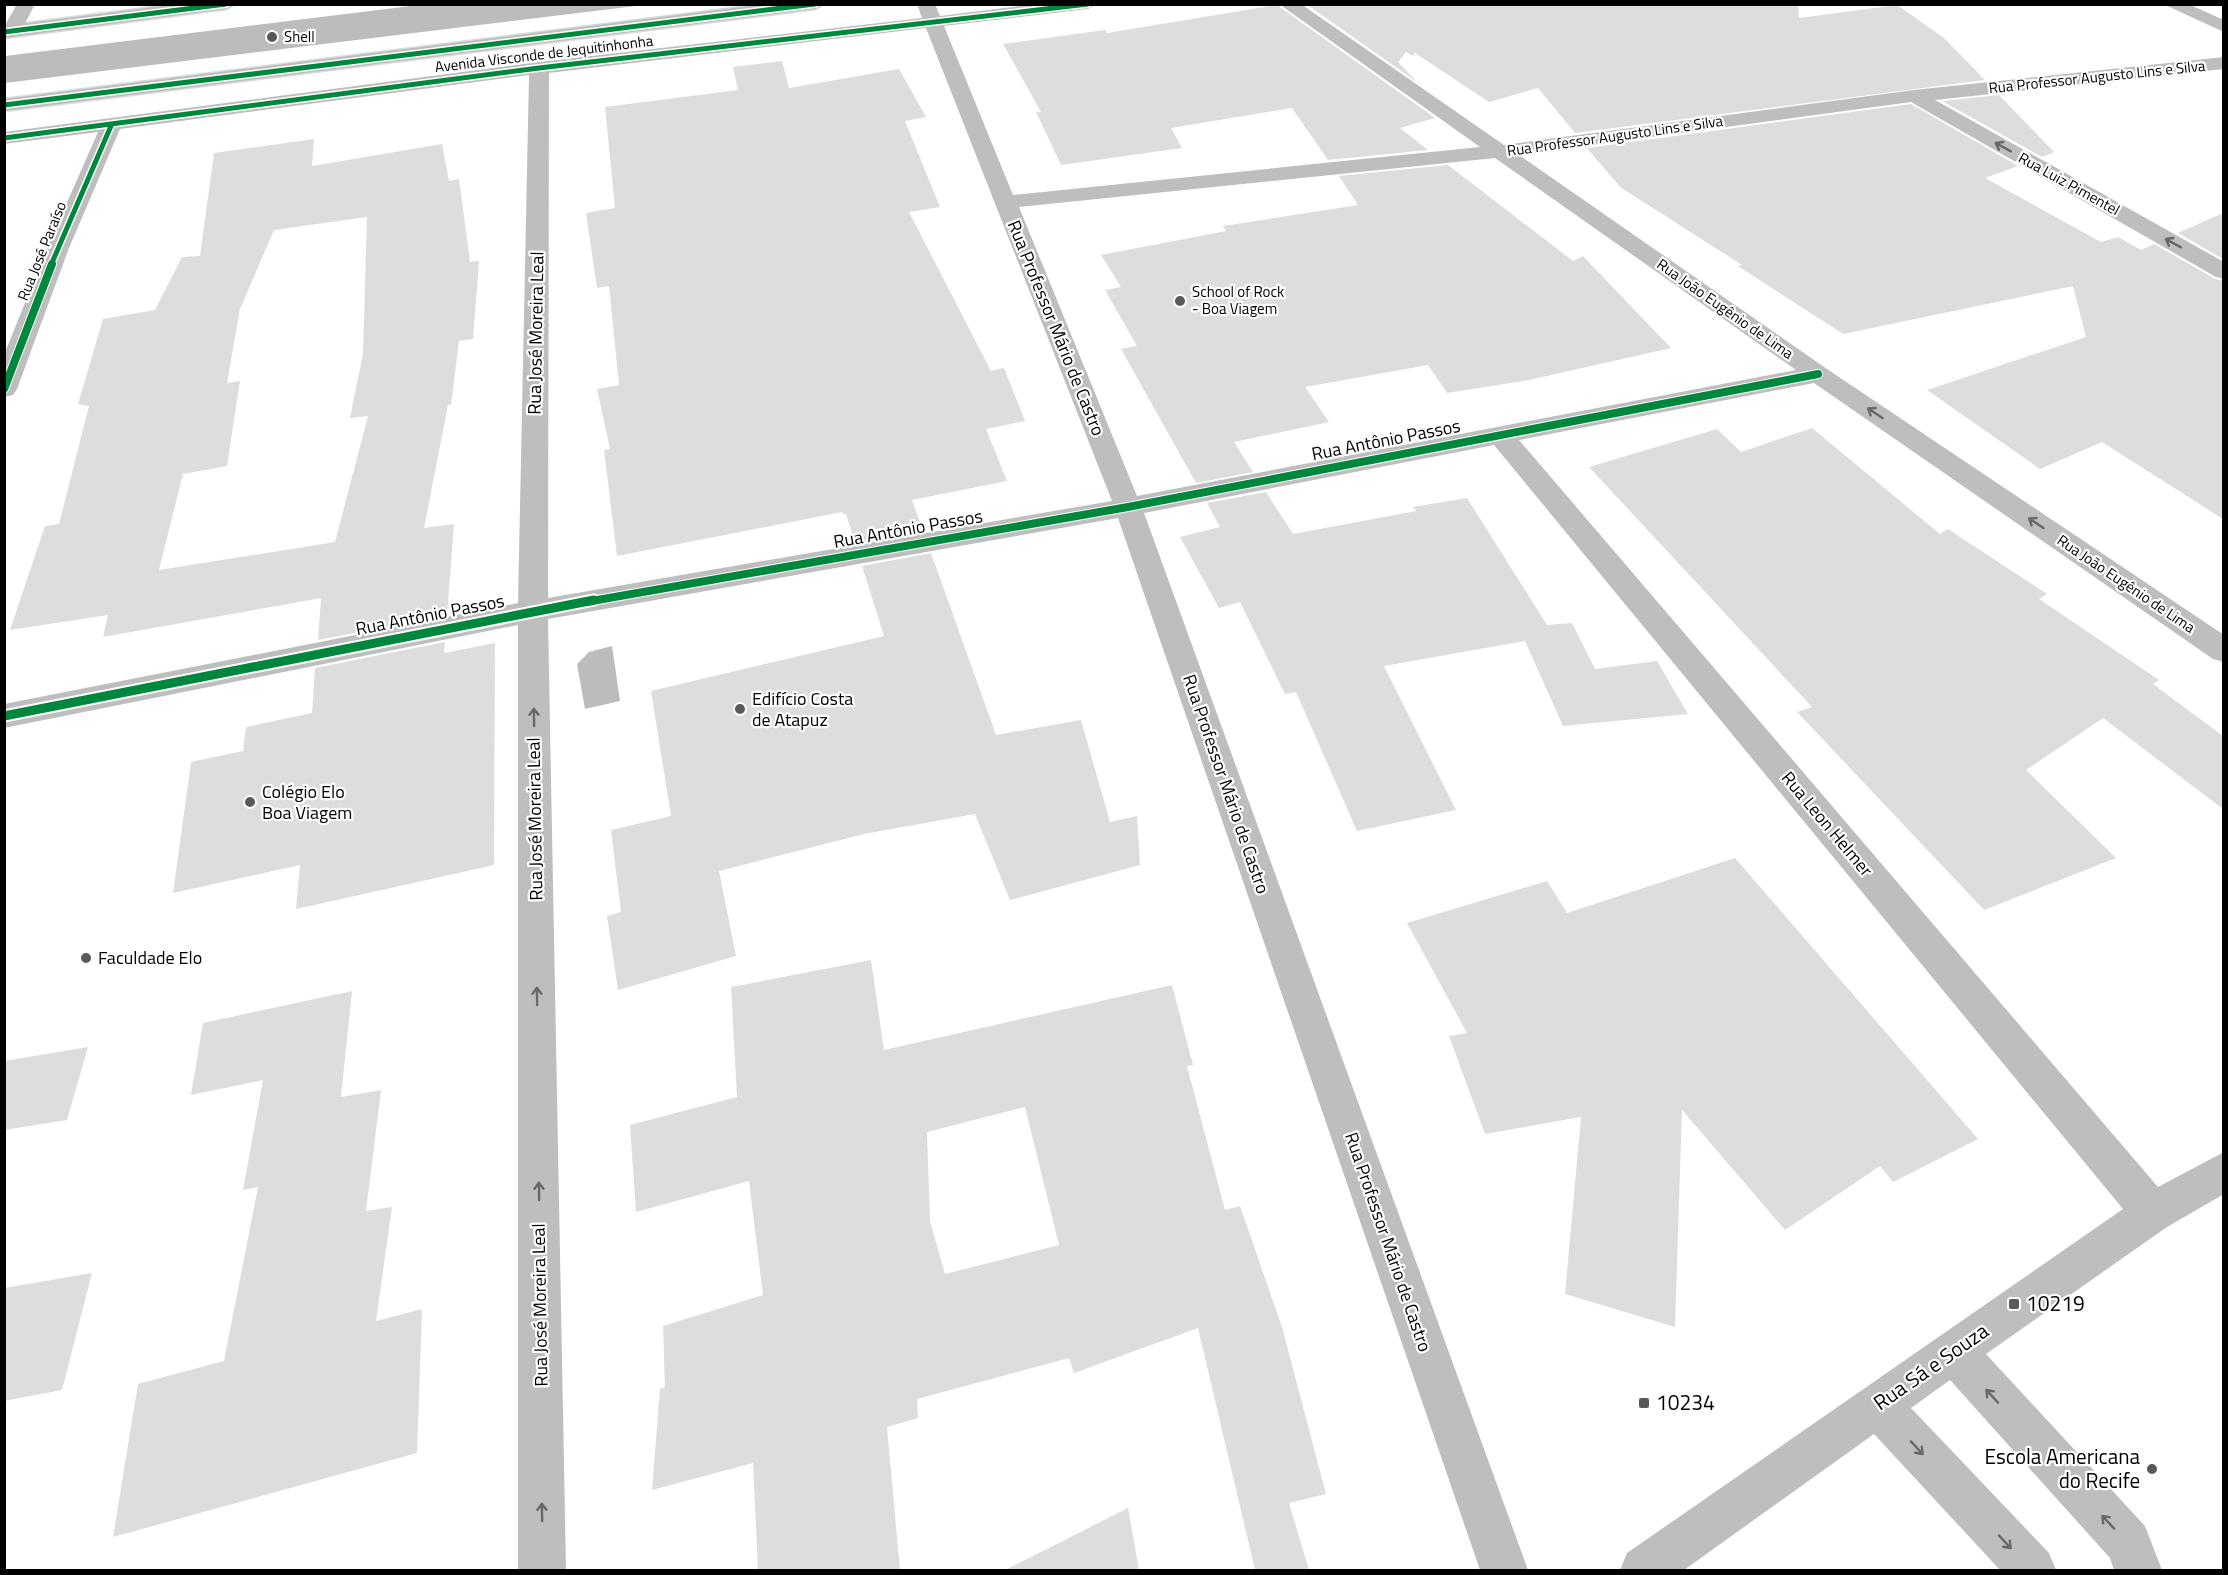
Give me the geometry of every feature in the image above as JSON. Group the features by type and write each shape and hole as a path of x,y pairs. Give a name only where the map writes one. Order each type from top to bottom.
{"main road":[{"path":"8,32 226,4"},
{"name":"Avenida Visconde de Jequitinhonha","path":"4,105 815,4"}],"street":[{"path":"8,32 26,4"},
{"name":"Avenida Visconde de Jequitinhonha","path":"4,138 111,126 930,13 1088,4"},
{"name":"Rua João Eugênio de Lima","path":"1288,4 1497,152 2223,651"},
{"path":"2172,4 2223,27"},
{"name":"Rua Professor Mário de Castro","path":"930,13 1128,507 1504,1570"},
{"name":"Rua Professor Augusto Lins e Silva","path":"1005,202 1497,152 1914,96 2223,63"},
{"name":"Rua José Moreira Leal","path":"540,68 533,611 542,1570"},
{"name":"Rua Luiz Pimentel","path":"1914,96 2223,272"},
{"name":"Rua José Paraíso","path":"4,389 58,248 111,126"},
{"name":"Rua Antônio Passos","path":"4,716 533,611 1128,507 1818,374"},
{"name":"Rua Leon Helmer","path":"1500,435 2153,1213"},
{"name":"Rua Sá e Souza","path":"1644,1570 2153,1213 2223,1171"},
{"path":"1953,1352 2031,1440 2128,1543 2138,1570"},
{"path":"1877,1405 2032,1570"}],"shaded area":[{"path":"427,4 644,5 5,83 5,56"},
{"path":"612,646 620,701 585,709 577,664 589,652"}],"building":[{"path":"1306,4 1798,4 1799,18 1897,5 1944,38 1985,80 1575,133 1538,88 1489,102 1415,53 1413,56 1406,52 1398,62 1417,82"},
{"path":"1277,5 1435,118 1400,128 1428,150 1328,160 1292,108 1171,128 1182,148 1061,165 1036,112 1041,112 1003,44 1105,30 1107,33"},
{"path":"782,61 789,88 899,69 926,117 905,121 940,207 909,212 991,371 1004,368 1025,421 986,429 1007,481 912,500 923,531 855,543 846,514 842,512 617,556 604,450 610,449 597,389 619,385 609,286 597,288 586,213 615,208 605,107 738,90 733,67"},
{"path":"1999,95 2054,152 2042,157 1942,101"},
{"path":"1911,104 2018,166 1985,178 2101,242 2118,237 2141,250 2154,244 2215,279 2223,281 2223,519 2102,442 2040,469 1927,390 2086,337 2073,286 1843,334 1738,266 1742,265 1620,187 1587,148"},
{"path":"314,139 312,166 442,144 449,181 459,179 470,262 479,261 473,339 459,341 451,405 448,405 424,528 454,524 447,615 318,640 321,598 103,637 108,615 10,630 45,526 59,524 89,406 78,404 103,319 155,310 182,257 200,256 214,153","holes":["367,217 363,354 350,418 368,416 335,542 159,570 183,474 227,466 240,381 227,383 240,309 274,230"]},
{"path":"1448,165 1573,261 1583,256 1671,348 1529,380 1447,393 1428,365 1305,387 1329,422 1234,442 1253,472 1196,483 1121,349 1137,346 1105,290 1121,287 1101,255 1226,231 1223,226 1358,205 1339,176"},
{"path":"2223,213 2223,259 2178,233"},
{"path":"1812,428 1940,534 1948,529 2047,594 2039,599 2159,680 2153,684 2223,736 2223,809 2103,718 2026,770 2116,858 1984,910 1797,712 1812,707 1589,467 1717,429 1741,452"},
{"path":"1266,492 1293,534 1416,511 1413,507 1467,498 1547,625 1572,623 1595,669 1657,661 1688,714 1563,726 1525,641 1384,666 1456,810 1357,831 1296,692 1285,694 1240,602 1219,608 1180,537 1220,527 1207,503"},
{"path":"931,553 996,735 1081,720 1110,822 1137,816 1140,865 1010,900 975,814 864,834 719,871 736,956 618,990 607,916 621,912 611,830 671,816 651,691 884,636 862,566"},
{"path":"445,642 444,653 495,643 494,865 296,909 300,865 173,893 191,762 243,751 246,727 312,713 315,668"},
{"path":"1735,858 1978,1139 1893,1182 1880,1166 1785,1230 1682,1110 1675,1327 1565,1294 1581,1117 1485,1134 1449,1036 1467,1033 1407,923 1547,881 1567,913"},
{"path":"871,960 884,1050 1172,985 1193,1065 1187,1066 1225,1210 1240,1206 1282,1327 1326,1494 1289,1503 1309,1570 1255,1570 1198,1328 1074,1373 1069,1358 917,1399 918,1418 887,1427 900,1570 758,1570 753,1463 652,1490 660,1389 665,1387 663,1326 763,1295 749,1181 636,1212 630,1125 737,1097 731,987","holes":["1025,1107 1059,1245 945,1274 930,1221 927,1132"]},
{"path":"352,991 341,1097 381,1090 366,1211 392,1207 376,1321 422,1309 417,1453 113,1537 138,1384 224,1361 258,1187 243,1190 263,1080 191,1095 203,1023"},
{"path":"88,1047 67,1120 4,1130 4,1061"},
{"path":"92,1273 62,1390 4,1401 4,1288"},
{"path":"1128,1508 1139,1570 1005,1570"}],"cycle path":[{"path":"4,32 226,4"},
{"path":"4,105 815,4"},
{"path":"4,138 539,68 1088,4"},
{"path":"4,389 58,248 111,126"},
{"path":"4,716 533,611 1128,507 1818,374"}],"place":[{"name":"Shell","path":"272,37"},
{"name":"School of Rock - Boa Viagem","path":"1180,301"},
{"name":"Edifício Costa de Atapuz","path":"740,709"},
{"name":"Colégio Elo Boa Viagem","path":"250,802"},
{"name":"Faculdade Elo","path":"86,958"},
{"name":"10219","path":"2014,1304"},
{"name":"10234","path":"1644,1403"},
{"name":"Escola Americana do Recife","path":"2152,1469"}]}
